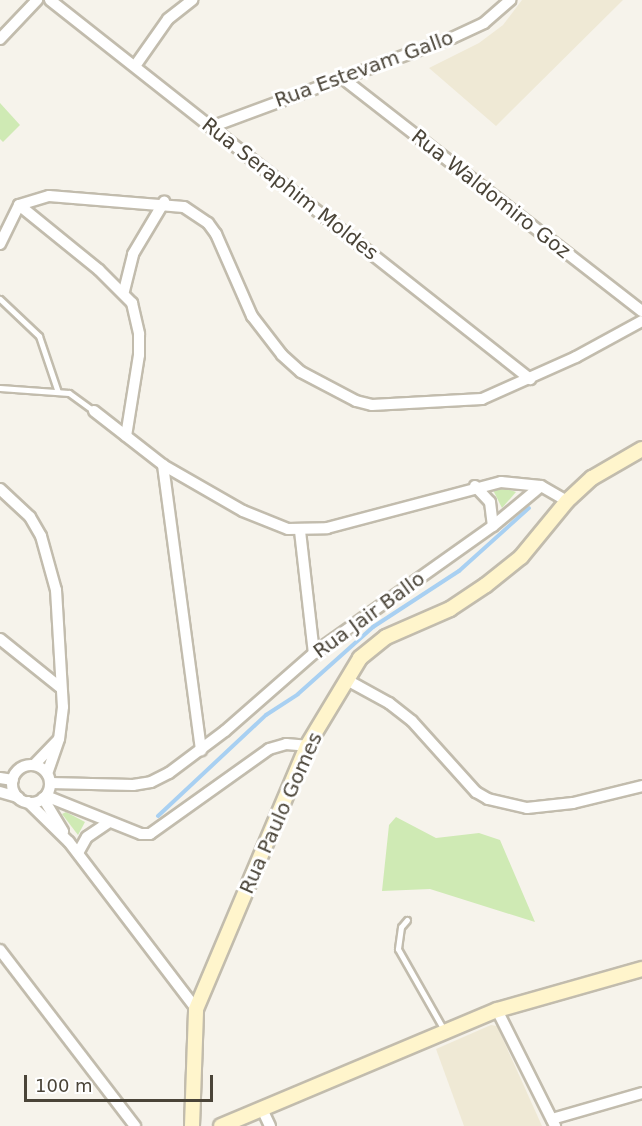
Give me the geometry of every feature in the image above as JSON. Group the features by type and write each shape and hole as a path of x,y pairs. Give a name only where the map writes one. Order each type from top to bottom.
{"main road":[{"path":"567,501 592,477 642,450"},
{"name":"Rua Paulo Gomes","path":"192,1126 196,1009 307,746 360,658 386,637 450,609 512,564 567,501"},
{"path":"221,1126 497,1010 642,969"}],"street":[{"path":"0,39 37,0"},
{"name":"Rua Seraphim Moldes","path":"50,0 530,379"},
{"path":"135,66 168,19 192,0"},
{"name":"Rua Estevam Gallo","path":"211,127 341,77 452,38 484,23 510,0"},
{"name":"Rua Waldomiro Goz","path":"341,77 642,311"},
{"path":"0,244 19,204 49,196 71,195 164,202 195,213 212,228 252,316 282,355 301,372 356,401 387,405 482,399 530,379 642,321"},
{"path":"123,291 133,254 164,202"},
{"path":"19,204 123,291 137,315 140,334 126,436"},
{"path":"94,411 163,465 243,512 300,531 327,528 475,486 501,482 541,486 567,501"},
{"path":"163,465 201,750"},
{"path":"475,486 490,502 493,525"},
{"name":"Rua Jair Ballo","path":"49,778 151,782 201,750 314,653 493,525 541,486"},
{"path":"0,489 30,517 49,556 56,590 61,688 59,739 45,797 69,842"},
{"path":"300,531 314,653"},
{"path":"0,639 61,688"},
{"path":"347,680 389,703 412,722 476,792 488,799 526,808 573,803 642,786"},
{"path":"13,780 18,770 34,765 59,739"},
{"path":"0,792 23,800 45,797 109,822 150,834 269,748 286,744 307,746"},
{"path":"34,765 49,778"},
{"path":"0,778 13,780"},
{"path":"13,780 23,800 78,853 196,1009"},
{"path":"78,853 87,837 109,822"},
{"path":"0,950 135,1126"},
{"path":"497,1010 553,1122 642,1093"},
{"path":"262,1109 270,1126"}],"lane":[{"path":"0,299 39,336 58,392"},
{"path":"0,388 69,393 94,411"},
{"path":"407,920 401,927 398,949 445,1032"}],"shaded area":[{"path":"522,0 623,0 496,126 429,68 479,43 503,25"},
{"path":"491,1025 497,1026 542,1126 464,1126 436,1049"}],"green space":[{"path":"0,103 20,125 3,142 0,139"},
{"path":"502,487 516,492 502,508 493,490"},
{"path":"66,812 85,822 78,835 62,814"},
{"path":"396,817 436,838 479,833 500,840 535,922 430,889 382,891 389,825"}],"waterway":[{"path":"158,816 266,715 298,694 373,627 459,571 529,508"}]}
